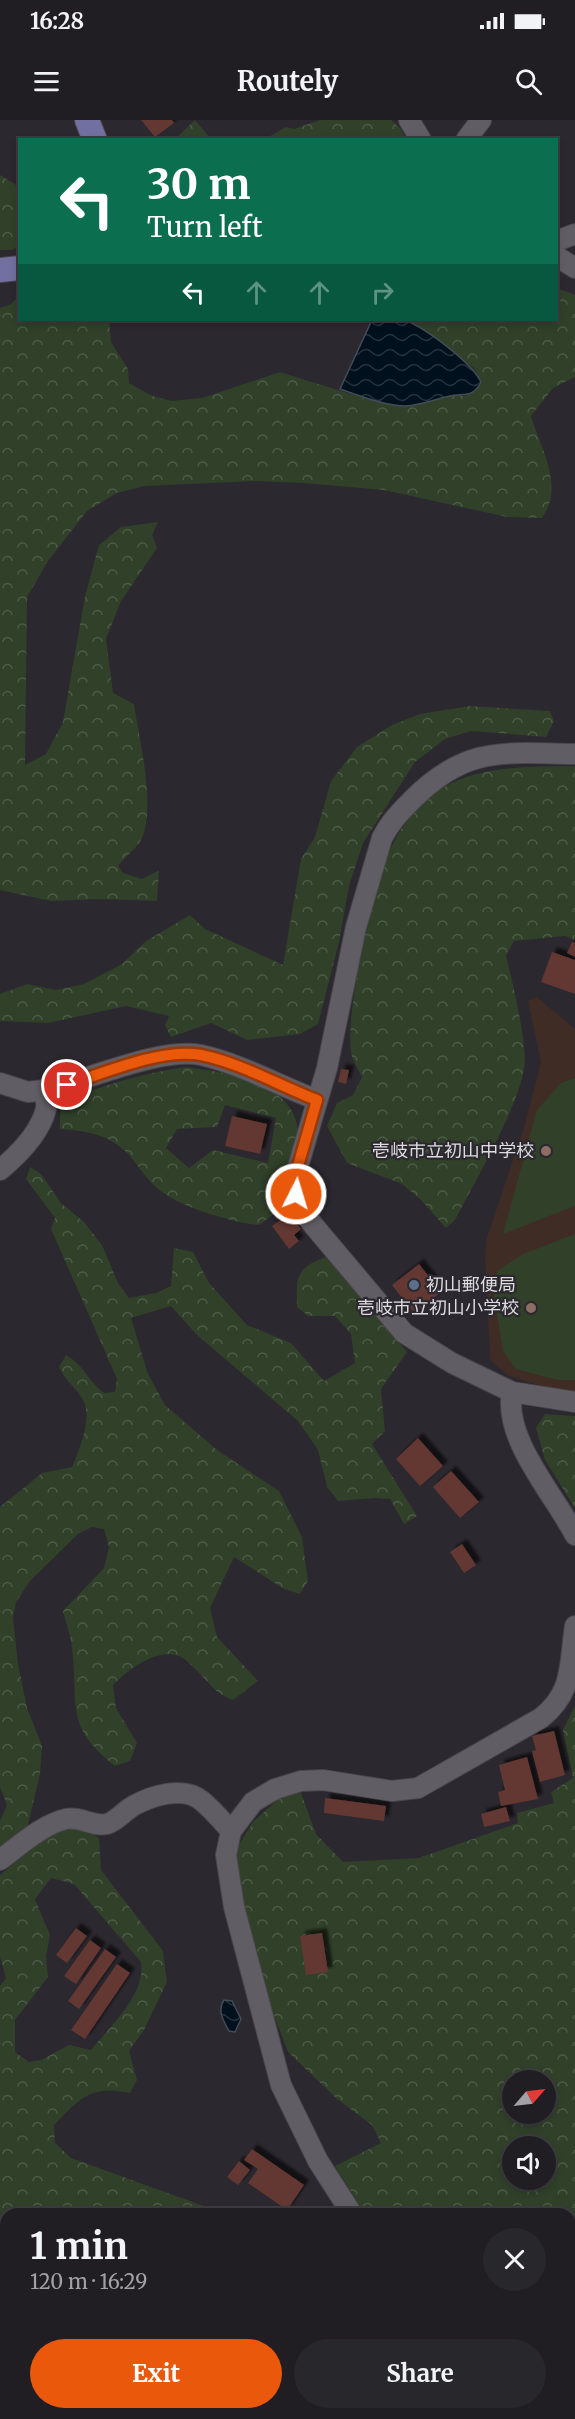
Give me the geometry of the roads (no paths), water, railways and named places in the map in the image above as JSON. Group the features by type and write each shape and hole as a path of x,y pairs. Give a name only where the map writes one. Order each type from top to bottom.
{"main road":[{"path":"87,120 94,138"},
{"path":"0,270 18,268"}],"street":[{"path":"409,120 420,138"},
{"path":"468,138 481,120"},
{"path":"558,240 575,234"},
{"path":"558,257 575,268"},
{"path":"575,754 496,754 460,763 429,784 388,825 382,838 356,927 327,1068 294,1180 302,1209 404,1333 452,1363 512,1392 575,1401"},
{"path":"0,1083 28,1092 45,1090 175,1054 200,1055 237,1067 317,1100"},
{"path":"0,1170 15,1157 32,1136 46,1109 45,1090"},
{"path":"512,1392 510,1406 514,1425 528,1456 575,1535"},
{"path":"348,2208 318,2161 281,2085 234,1907 226,1855 231,1831 253,1802 275,1789 301,1781 323,1780 392,1791 417,1788 510,1737 557,1705 566,1691 575,1626"},
{"path":"0,1860 49,1827 66,1819 82,1819 103,1825 114,1821 123,1812 141,1802 160,1795 181,1794 200,1799 231,1831"}],"water":[{"path":"372,321 407,321 414,324 448,347 468,365 481,382 472,393 410,406 380,402 340,389"},
{"path":"224,2000 232,2001 241,2019 235,2032 229,2031 222,2016 221,2008"}],"place":[{"name":"壱岐市立初山中学校","path":"546,1151"},
{"name":"初山郵便局","path":"414,1285"},
{"name":"壱岐市立初山小学校","path":"531,1308"}]}
